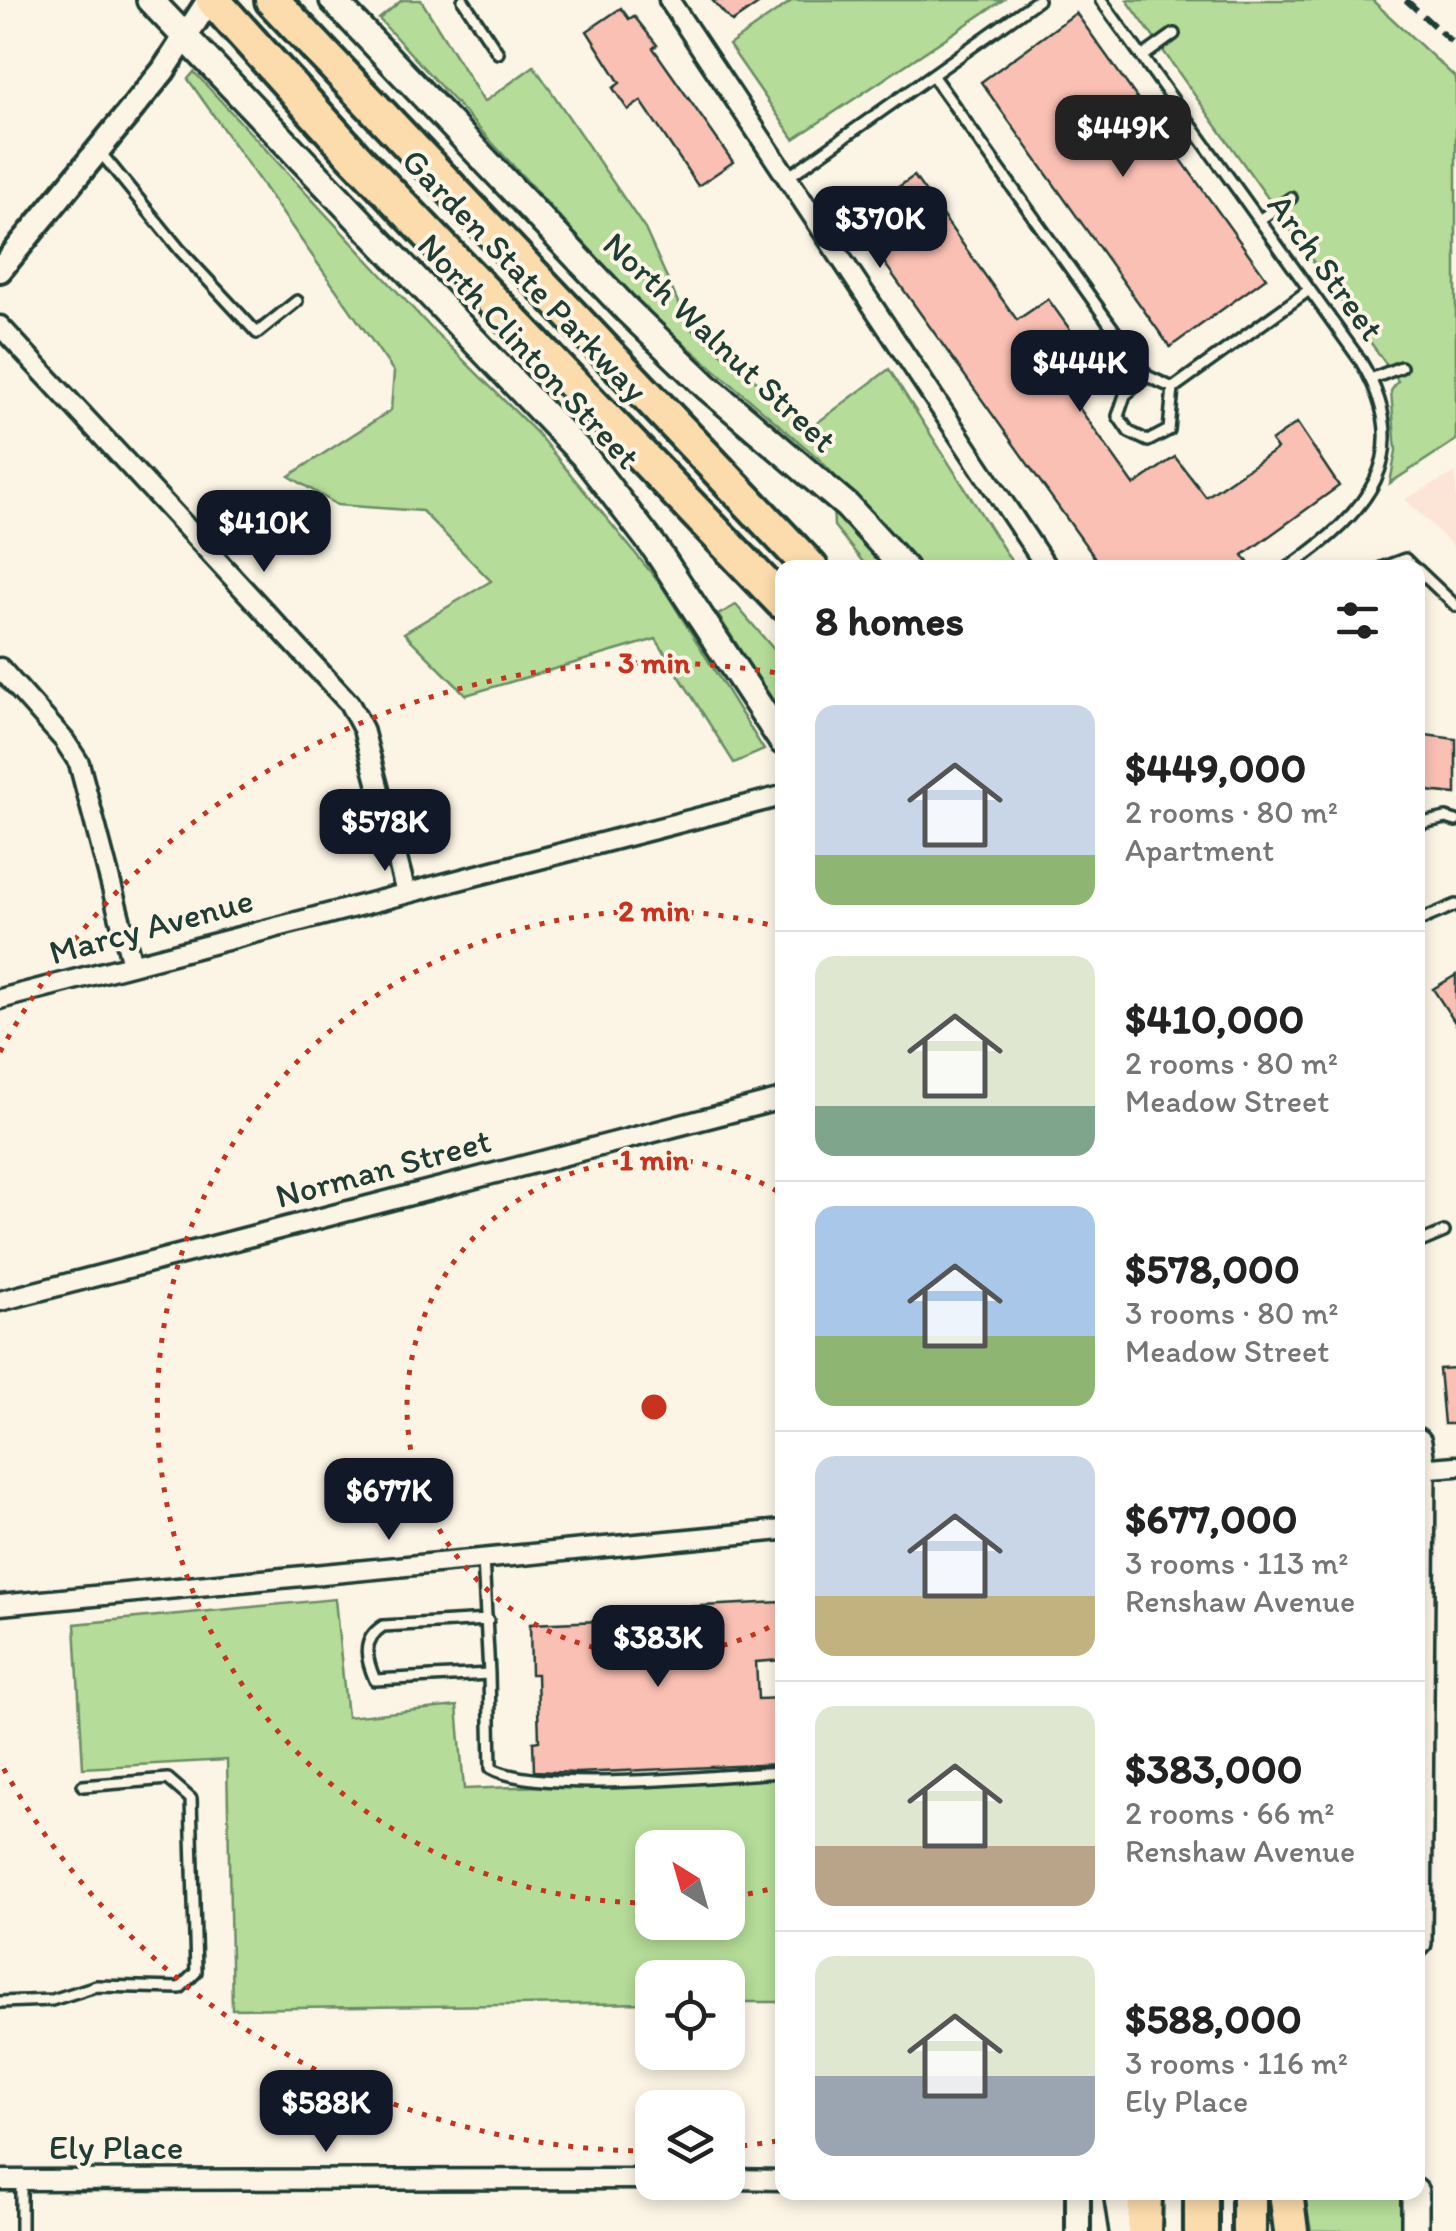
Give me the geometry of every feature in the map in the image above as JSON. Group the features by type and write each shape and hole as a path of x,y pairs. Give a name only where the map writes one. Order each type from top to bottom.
{"highway":[{"name":"Garden State Parkway","path":"272,0 803,560"},
{"name":"Garden State Parkway","path":"218,8 775,595"},
{"path":"1144,2231 1145,2200"},
{"path":"1201,2200 1202,2231"},
{"path":"1249,2200 1249,2231"},
{"path":"1287,2200 1291,2231"}],"main road":[{"name":"North Clinton Street","path":"150,0 515,381 632,515 775,730"},
{"name":"North Walnut Street","path":"332,0 628,310 706,386 847,506 897,560"},
{"path":"1118,2200 1123,2231"},
{"path":"1415,2200 1415,2231"}],"street":[{"path":"669,0 1043,560"},
{"path":"0,270 186,38 218,8"},
{"path":"0,326 349,703 362,729 406,893"},
{"path":"0,668 79,763 132,964"},
{"name":"Marcy Avenue","path":"0,999 775,798"},
{"name":"Norman Street","path":"0,1301 775,1101"},
{"path":"1425,1469 1456,1466"},
{"path":"0,1605 775,1531"},
{"name":"Ely Place","path":"0,2180 635,2179"},
{"path":"745,2179 775,2180"},
{"path":"1078,2200 1078,2231"}],"lane":[{"path":"462,0 498,53"},
{"path":"788,177 1038,0"},
{"name":"Arch Street","path":"1101,0 1371,379 1384,439 1371,491 1344,526 1299,560"},
{"path":"1142,57 1174,34"},
{"path":"932,75 1147,376 1173,388"},
{"path":"98,150 180,250 257,333 296,302"},
{"path":"1259,220 1291,198"},
{"path":"1147,376 1125,394 1118,416 1130,432 1148,441 1169,430 1173,388 1309,290"},
{"path":"1371,379 1401,367"},
{"path":"1425,577 1456,606"},
{"path":"1425,822 1446,818 1456,821"},
{"path":"1425,918 1456,905"},
{"path":"1425,1240 1444,1232"},
{"path":"483,1558 491,1768 507,1778 557,1782 775,1772"},
{"path":"488,1620 382,1626 371,1633 366,1646 375,1680 489,1674"},
{"path":"0,2002 52,2000 96,1986 180,1988 196,1972 191,1799 168,1780 83,1786"},
{"path":"20,2231 21,2180"}],"shaded area":[{"path":"1456,472 1456,549 1405,499"}],"green space":[{"path":"402,0 421,0 484,102 534,66 645,229 689,327 813,426 889,369 1011,560 915,560 819,459 646,311 379,19"},
{"path":"793,0 1003,0 794,139 729,45"},
{"path":"1127,0 1372,0 1456,78 1456,440 1390,483 1396,451 1391,391 1398,381"},
{"path":"194,72 431,328 536,432 662,586 764,750 734,763 656,639 466,695 404,633 491,581 422,511 337,505 289,476 391,410 394,372 188,79"},
{"path":"833,504 880,560 861,560 834,526"},
{"path":"736,605 775,651 775,704 718,615"},
{"path":"335,1599 347,1717 457,1706 464,1789 775,1777 775,2002 745,2002 745,1960 635,1960 635,2003 232,2009 227,1760 83,1768 75,1624"},
{"path":"1305,2200 1404,2200 1403,2231 1311,2231"}],"building":[{"path":"712,0 764,0 732,22"},
{"path":"621,8 629,19 634,16 657,45 653,48 733,162 698,186 641,101 628,110 613,88 620,83 587,31"},
{"path":"1076,13 1266,278 1170,347 981,82"},
{"path":"914,176 1017,320 1048,299 1071,331 1040,353 1134,485 1175,457 1206,497 1277,449 1271,441 1297,423 1339,486 1243,555 1246,560 1096,560 853,219"},
{"path":"1425,735 1456,739 1456,794 1425,791"},
{"path":"1456,975 1456,1024 1433,989"},
{"path":"1456,1368 1456,1424 1444,1424 1439,1369"},
{"path":"775,1602 775,1661 756,1662 758,1699 775,1698 775,1764 576,1773 534,1771 533,1742 539,1741 537,1674 531,1674 530,1624 624,1620 624,1610"}],"railway":[{"path":"1406,0 1456,46"}]}
